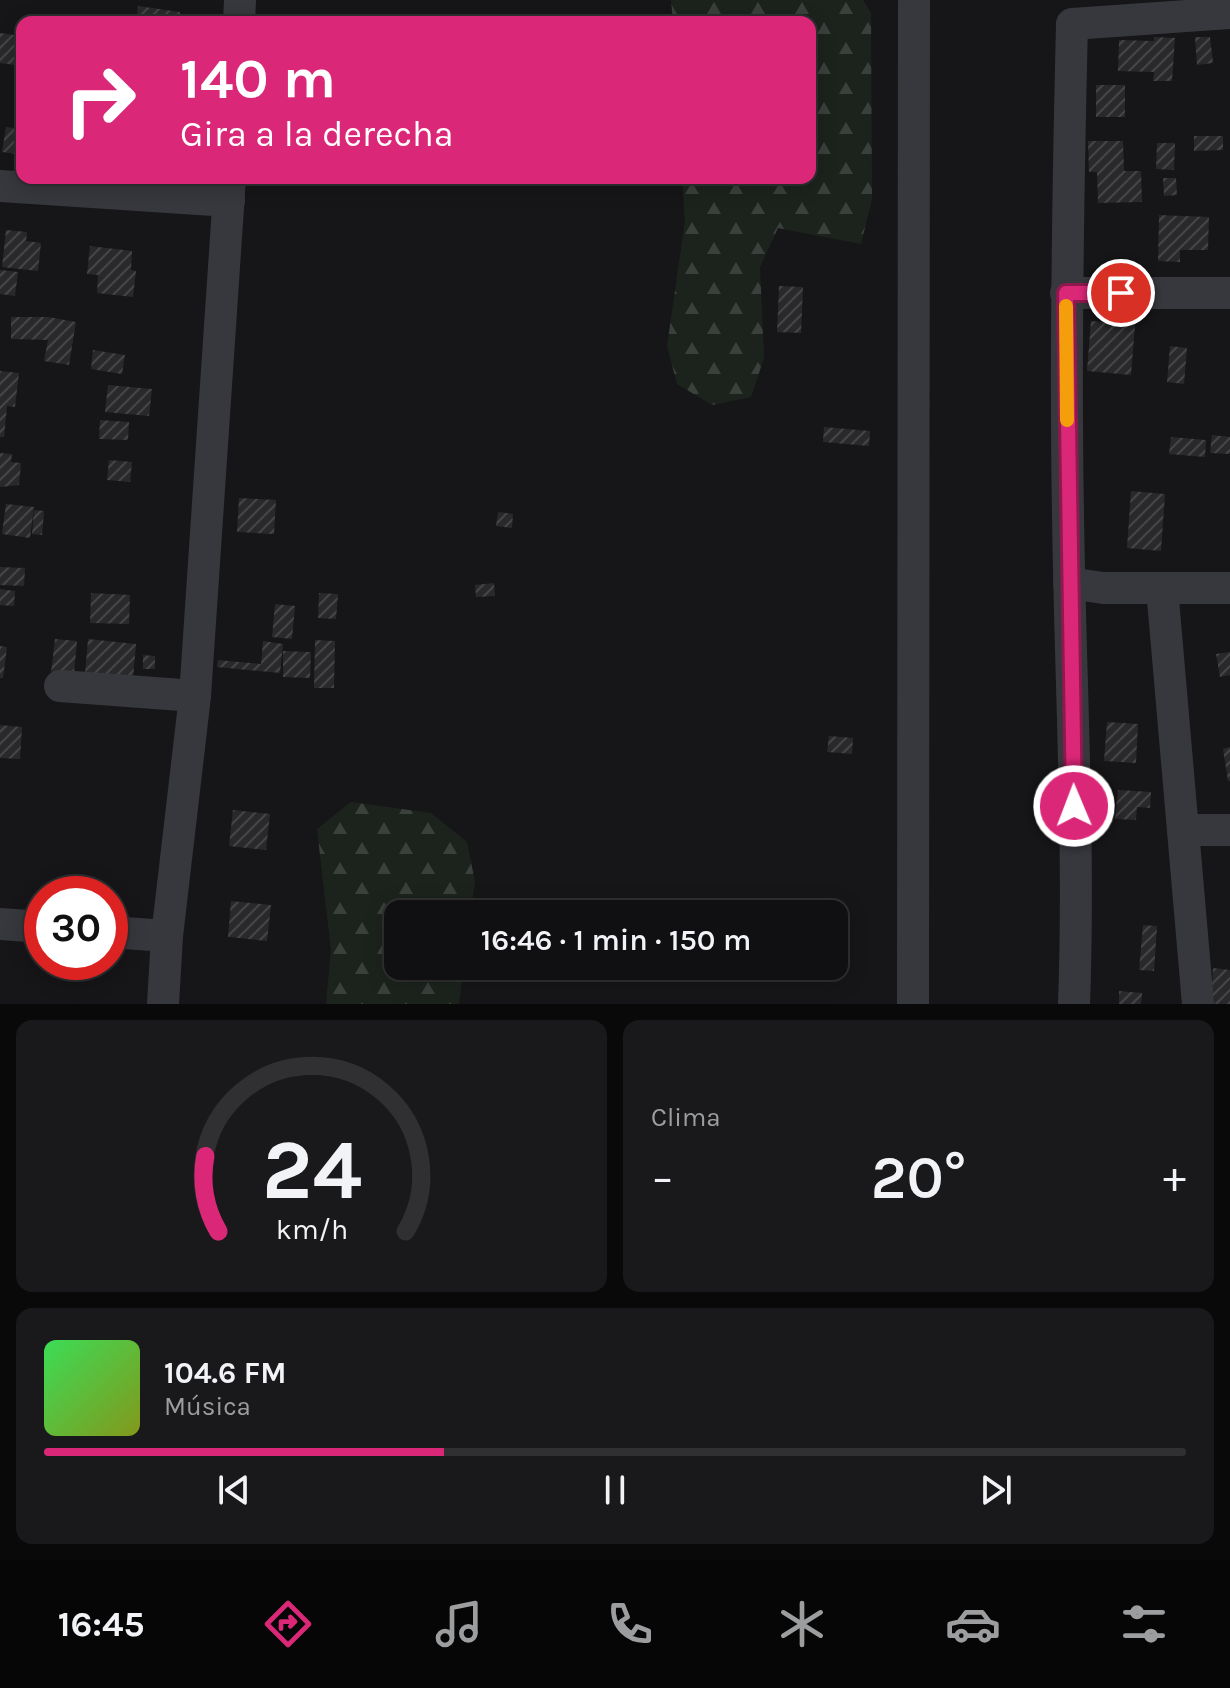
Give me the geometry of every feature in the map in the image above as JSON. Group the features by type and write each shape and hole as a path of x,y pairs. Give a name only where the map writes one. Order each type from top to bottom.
{"street":[{"path":"913,1004 914,0"},
{"path":"1074,1004 1077,933 1066,293 1071,12 1230,13"},
{"path":"0,186 230,189 195,696 167,936 163,1004"},
{"path":"1066,293 1230,293"},
{"path":"1069,583 1103,588 1230,588"},
{"path":"1162,588 1198,1004"},
{"path":"60,686 195,696"},
{"path":"1183,830 1230,830"},
{"path":"0,924 24,926"},
{"path":"128,933 167,936"}],"green space":[{"path":"671,0 863,0 871,13 872,199 861,244 778,228 760,267 764,358 751,397 712,405 677,384 667,346 685,221 682,184 816,184 816,16 672,16"},
{"path":"351,802 431,813 467,842 475,882 472,900 384,900 384,980 462,980 459,1004 326,1004 331,950 317,829"}],"building":[{"path":"138,6 180,12 180,16 137,16"},
{"path":"0,33 16,35 16,65 0,63"},
{"path":"1154,37 1175,38 1172,81 1153,81 1154,72 1118,71 1119,40 1154,41"},
{"path":"1195,37 1210,37 1213,63 1197,65"},
{"path":"1096,85 1125,85 1125,117 1096,117"},
{"path":"6,127 16,128 16,154 2,152"},
{"path":"1194,136 1223,136 1223,150 1194,151"},
{"path":"1088,141 1123,141 1124,171 1141,171 1142,202 1098,203 1097,172 1089,172"},
{"path":"1157,143 1175,143 1174,170 1156,169"},
{"path":"1163,178 1176,178 1177,195 1164,196"},
{"path":"1159,215 1209,217 1208,250 1180,250 1180,262 1158,261"},
{"path":"6,230 27,232 26,241 41,243 38,271 2,267"},
{"path":"90,246 132,251 131,270 136,271 133,297 97,293 98,275 87,274"},
{"path":"0,270 18,272 15,296 0,294"},
{"path":"779,286 803,287 801,333 777,332"},
{"path":"11,317 48,317 76,322 69,365 44,361 48,340 11,339"},
{"path":"1091,321 1135,325 1131,375 1087,371"},
{"path":"1170,346 1187,348 1184,384 1167,382"},
{"path":"93,350 125,355 122,374 91,369"},
{"path":"0,371 19,373 15,407 7,406 4,437 0,437"},
{"path":"108,385 152,389 149,416 105,412"},
{"path":"100,420 129,422 128,440 99,439"},
{"path":"824,427 870,431 869,446 823,442"},
{"path":"1212,435 1230,437 1230,454 1210,453"},
{"path":"1171,437 1206,440 1205,457 1169,454"},
{"path":"0,453 12,454 11,462 21,463 19,485 0,487"},
{"path":"109,460 132,462 130,482 107,480"},
{"path":"1131,491 1165,494 1161,551 1127,548"},
{"path":"239,498 276,500 274,534 237,532"},
{"path":"6,504 34,507 30,538 2,534"},
{"path":"34,510 44,511 42,535 32,534"},
{"path":"498,512 513,514 512,528 496,526"},
{"path":"0,567 25,568 24,586 0,585"},
{"path":"494,583 495,596 476,597 475,585"},
{"path":"0,589 15,591 14,606 0,605"},
{"path":"91,593 130,595 129,624 90,623"},
{"path":"319,593 338,594 336,619 318,618"},
{"path":"275,604 295,606 292,639 272,637"},
{"path":"55,639 77,641 73,684 50,681"},
{"path":"88,639 136,644 133,679 85,674"},
{"path":"315,640 335,641 334,688 314,688"},
{"path":"263,641 283,644 280,673 217,667 218,660 261,664"},
{"path":"0,646 7,647 3,678 0,678"},
{"path":"283,651 311,652 310,678 283,677"},
{"path":"1230,652 1230,675 1220,677 1216,654"},
{"path":"143,655 155,656 155,669 143,669"},
{"path":"1107,722 1138,724 1136,763 1104,761"},
{"path":"0,725 22,727 20,759 0,758"},
{"path":"829,736 853,738 852,754 827,752"},
{"path":"1230,747 1230,781 1228,781 1223,749"},
{"path":"1118,790 1151,792 1150,808 1137,807 1136,820 1115,819"},
{"path":"233,810 270,814 266,850 229,846"},
{"path":"231,901 271,905 267,941 228,937"},
{"path":"1143,925 1157,926 1154,971 1139,970"},
{"path":"1213,968 1230,970 1230,1004 1211,1004"},
{"path":"1119,991 1142,993 1141,1004 1119,1004"}],"slow traffic":[{"path":"1066,306 1067,420"}],"route":[{"path":"1074,806 1066,293 1121,293"}]}
